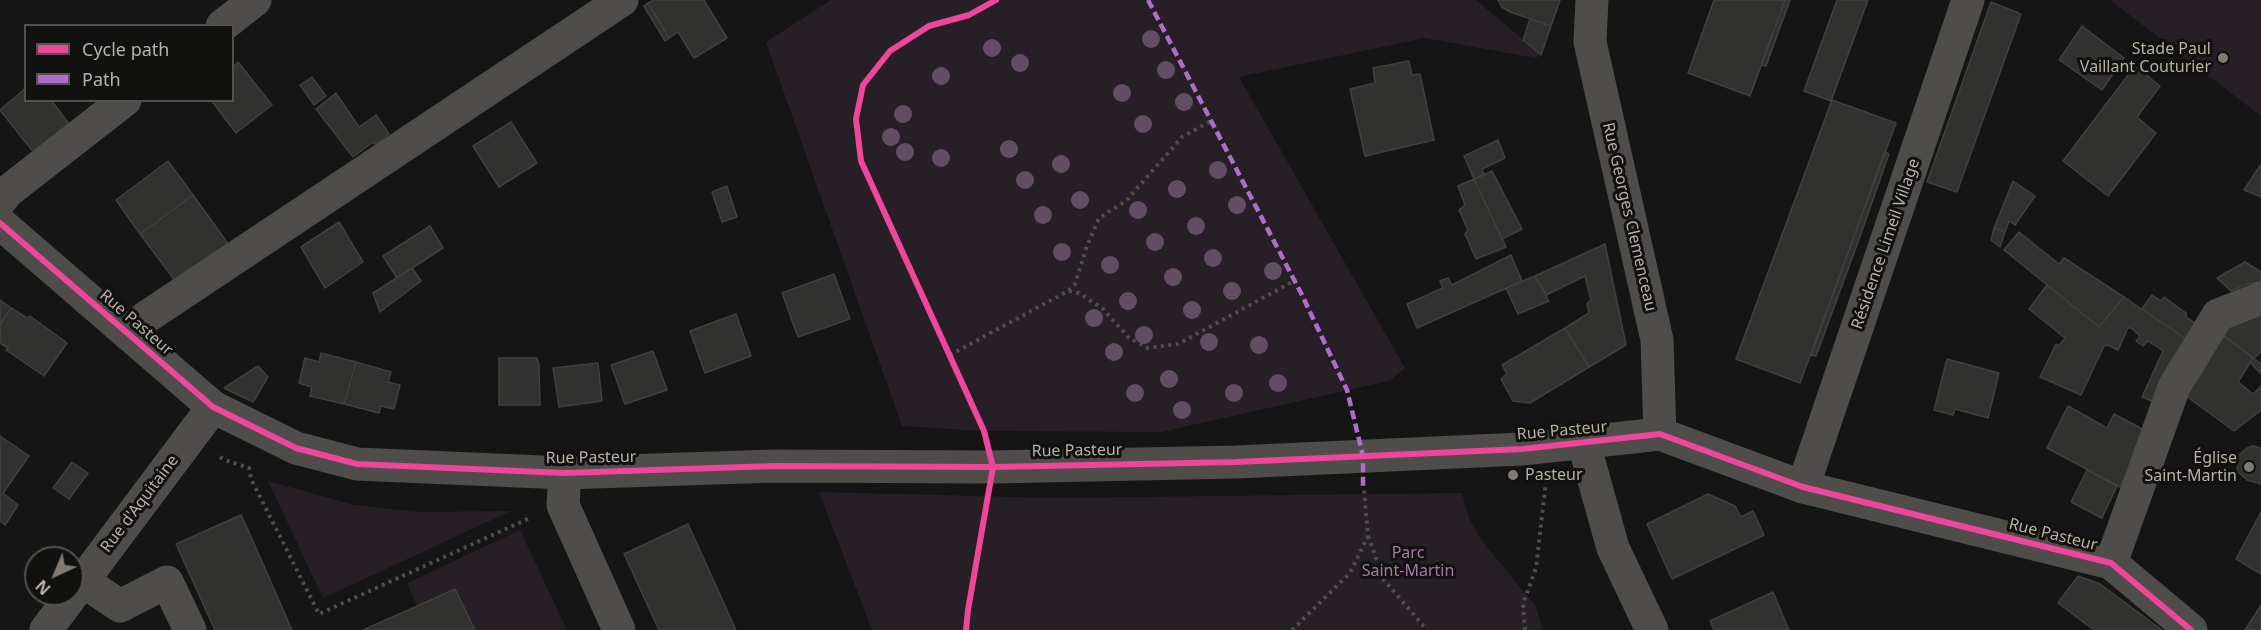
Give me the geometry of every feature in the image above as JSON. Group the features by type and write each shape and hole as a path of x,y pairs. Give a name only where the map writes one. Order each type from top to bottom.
{"street":[{"path":"225,24 255,0"},
{"path":"129,335 145,318 622,0"},
{"name":"Rue Georges Clemenceau","path":"1592,0 1590,42 1657,340 1660,434"},
{"name":"Résidence Limeil Village","path":"1803,487 1968,0"},
{"path":"0,201 7,192 122,102"},
{"name":"Rue Pasteur","path":"0,223 213,407 296,448 357,464 565,473 774,466 993,467 1236,462 1522,449 1660,434 1803,487 2111,563 2191,630"},
{"path":"2111,563 2174,387 2218,315 2261,298"},
{"name":"Rue d'Aquitaine","path":"84,580 213,407"},
{"path":"1584,444 1613,548 1652,630"},
{"path":"565,473 563,505 619,630"},
{"path":"84,582 120,606 167,582 190,630"},
{"name":"Rue d'Aquitaine","path":"46,630 64,606"}],"path":[{"path":"950,355 1068,291 1075,284 1099,218 1126,201 1182,137 1211,121"},
{"path":"1068,291 1079,293 1103,309 1129,338 1148,348 1178,344 1294,281"},
{"path":"193,433 225,460 249,468 251,479 319,614 527,519 563,505"},
{"path":"1525,630 1523,604 1536,568 1546,480 1534,480"},
{"path":"1363,486 1368,536 1384,580 1427,630"},
{"path":"1292,630 1350,573 1368,536"}],"green space":[{"path":"831,0 1476,0 1541,55 1535,58 1425,38 1239,77 1405,368 1389,381 1161,432 984,431 902,426 766,42"},
{"name":"Stade Paul Vaillant Couturier","path":"2110,0 2261,0 2261,116"},
{"path":"268,481 354,505 418,512 511,511 323,598"},
{"name":"Parc Saint-Martin","path":"819,492 1053,498 1462,493 1469,518 1481,540 1535,605 1543,630 872,630"},
{"path":"520,530 567,630 475,630 417,606 407,583"}],"building":[{"path":"654,0 704,0 727,38 694,58 678,32 669,38 648,3"},
{"path":"1498,0 1560,0 1551,26 1510,12 1502,7"},
{"path":"1714,0 1785,0 1750,96 1688,73"},
{"path":"1785,0 1790,0 1766,66 1761,65"},
{"path":"1837,0 1868,0 1831,101 1804,91"},
{"path":"1991,2 2021,14 1957,192 1927,182"},
{"path":"648,3 669,38 665,41 644,6"},
{"path":"1530,19 1551,26 1541,55 1523,40"},
{"path":"2082,26 2124,58 2102,90 2059,60"},
{"path":"1409,61 1412,75 1420,74 1434,140 1365,156 1350,89 1375,83 1373,68"},
{"path":"238,62 272,105 236,133 213,102 234,102 234,66"},
{"path":"2135,66 2160,86 2137,117 2156,133 2108,196 2063,161"},
{"path":"312,77 326,96 314,105 300,85"},
{"path":"24,90 24,102 53,102 70,125 34,153 0,110"},
{"path":"336,93 359,127 376,115 389,134 375,144 373,142 353,157 316,109"},
{"path":"1832,100 1896,123 1800,383 1736,359"},
{"path":"511,122 537,163 499,187 473,146"},
{"path":"1498,140 1505,158 1482,169 1484,175 1474,179 1464,156"},
{"path":"1885,151 1889,154 1857,245 1816,356 1811,355"},
{"path":"168,161 193,195 140,234 116,200"},
{"path":"2261,164 2261,197 2244,190"},
{"path":"1492,171 1522,229 1502,239 1474,179"},
{"path":"1474,179 1506,247 1476,259 1465,234 1468,230 1459,210 1465,205 1458,186"},
{"path":"2013,181 2035,196 2015,225 2009,221 2005,232 1994,228"},
{"path":"727,186 737,217 722,222 712,192"},
{"path":"193,195 229,245 176,282 140,234"},
{"path":"339,222 363,262 325,288 301,247"},
{"path":"430,226 443,248 397,278 383,256"},
{"path":"1994,228 2005,232 2000,247 1991,240"},
{"path":"2019,232 2059,264 2064,258 2124,297 2099,327 2004,250"},
{"path":"1605,244 1626,345 1589,367 1565,328 1589,313 1587,304 1591,300 1585,276 1546,295 1535,276"},
{"path":"1511,255 1522,281 1417,328 1407,304 1443,288 1440,281 1448,278 1452,285"},
{"path":"2245,262 2261,272 2261,282 2248,284 2231,291 2217,278"},
{"path":"412,268 421,281 380,312 373,293"},
{"path":"834,274 850,319 798,337 782,293"},
{"path":"1535,276 1549,301 1518,314 1506,288"},
{"path":"2047,285 2099,327 2124,297 2187,340 2159,404 2142,397 2163,351 2148,341 2143,346 2136,341 2140,336 2131,328 2128,328 2118,350 2108,345 2104,346 2081,395 2040,377 2056,344 2059,346 2065,338 2029,309"},
{"path":"2152,295 2161,301 2164,297 2186,313 2186,317 2195,323 2187,340 2142,309"},
{"path":"0,300 11,308 0,325"},
{"path":"2261,303 2261,352 2254,358 2219,332"},
{"path":"11,308 27,318 30,316 67,343 44,376 6,350 8,348 0,343 0,325"},
{"path":"736,314 751,356 705,373 690,331"},
{"path":"1565,328 1589,367 1530,403 1513,401 1501,379 1507,374 1502,365"},
{"path":"2219,332 2253,358 2238,382 2253,394 2261,386 2261,410 2234,431 2182,393"},
{"path":"653,351 667,390 625,404 611,365"},
{"path":"321,353 356,362 344,404 310,396 312,387 299,383 305,358 319,362"},
{"path":"499,358 537,358 540,405 499,405"},
{"path":"2253,358 2261,364 2261,374 2250,362"},
{"path":"1947,359 1999,373 1988,418 1955,409 1953,415 1934,410"},
{"path":"356,362 391,372 388,382 400,385 394,409 381,406 379,413 344,404"},
{"path":"598,363 602,401 559,407 553,368"},
{"path":"258,366 268,377 253,402 224,388"},
{"path":"2068,406 2107,428 2114,414 2146,431 2120,487 2047,448"},
{"path":"0,436 29,456 3,493 18,505 5,525 0,521"},
{"name":"Église Saint-Martin","path":"2253,446 2261,448 2261,484 2247,480 2237,471 2239,455"},
{"path":"72,462 88,473 69,499 53,488"},
{"path":"2087,470 2117,486 2102,518 2071,502"},
{"path":"1708,494 1735,506 1741,517 1753,511 1764,535 1672,579 1647,524"},
{"path":"2261,512 2261,574 2236,559"},
{"path":"241,515 292,630 215,630 176,544"},
{"path":"688,524 736,630 659,630 624,554"},
{"path":"2078,576 2100,584 2162,630 2094,630 2058,603"},
{"path":"455,589 475,630 363,630 431,600"},
{"path":"1773,592 1789,630 1714,630 1710,621"},
{"path":"2261,605 2261,630 2245,630 2256,613"}],"marked path":[{"path":"1148,0 1301,293 1347,390 1363,456 1363,486"}],"cycle path":[{"path":"966,630 993,467 984,431 861,161 856,119 863,85 890,51 929,26 969,15 996,0"},
{"path":"0,223 213,407 296,448 357,464 565,473 774,466 993,467 1236,462 1522,449 1660,434 1803,487 2111,563 2191,630"}],"place":[{"name":"Stade Paul Vaillant Couturier","path":"2223,58"},
{"name":"Église Saint-Martin","path":"2249,467"},
{"name":"Pasteur","path":"1513,475"}]}
